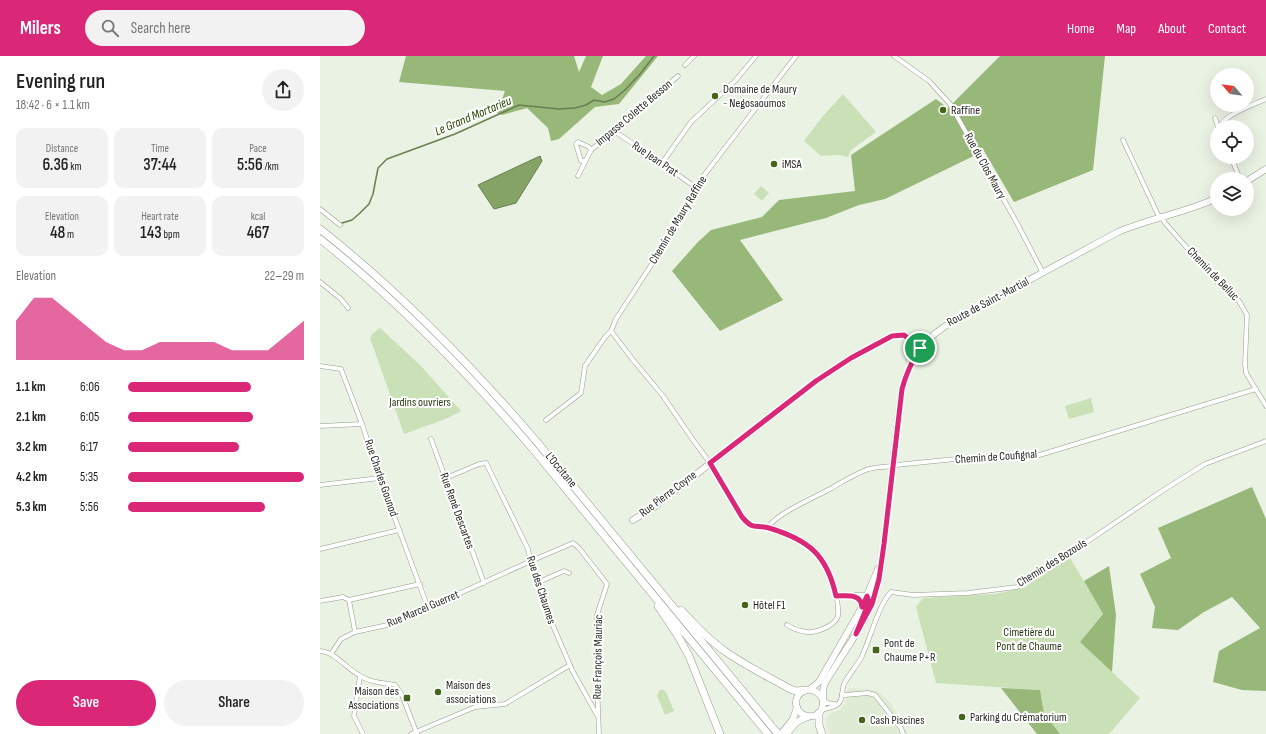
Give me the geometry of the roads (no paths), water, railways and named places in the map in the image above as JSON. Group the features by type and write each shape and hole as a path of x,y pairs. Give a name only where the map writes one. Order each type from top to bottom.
{"highway":[{"name":"L'Occitane","path":"320,229 380,280 424,321 468,365 537,442 656,586 768,730"},
{"name":"L'Occitane","path":"320,239 375,286 462,370 522,437 650,592 768,730 779,734"},
{"path":"656,586 676,604 695,625 726,652 790,689 796,691 808,690"},
{"path":"650,592 660,611 678,636 689,656 720,734"},
{"path":"820,712 818,725 822,734"}],"main road":[{"path":"1254,177 1266,169"},
{"name":"Route de Saint-Martial","path":"822,698 824,686 856,634 872,604 879,579 902,389 907,371 920,348 930,337 955,320 1118,232 1136,224 1195,207 1210,201"},
{"name":"Rue Pierre Coyne","path":"633,520 653,508 816,381 851,358 892,336 904,335 920,348"},
{"name":"Route de Saint-Martial","path":"808,690 819,682 862,607 881,560"},
{"path":"856,634 869,602 867,596"},
{"path":"779,734 793,719 799,695 808,690 817,692 822,698 823,707 820,712 810,717 802,718 787,734"},
{"path":"797,707 802,714 810,717"}],"street":[{"path":"685,65 694,56"},
{"path":"662,163 691,122 735,81 756,56"},
{"name":"Chemin de Maury Raffine","path":"546,420 581,392 585,366 605,337 611,331 616,319 672,233 695,187 796,56"},
{"name":"Rue du Clos Maury","path":"894,56 929,81 950,104 1017,223 1043,273"},
{"name":"Impasse Colette Besson","path":"578,176 590,150 614,132 678,76"},
{"path":"1224,120 1266,99"},
{"name":"Rue Jean Prat","path":"614,132 662,163 695,187"},
{"name":"Chemin de Belluc","path":"1123,140 1160,217 1220,285 1239,301 1247,315 1246,373 1266,406"},
{"name":"Impasse Colette Besson","path":"585,161 581,161 576,144 578,142 589,147 590,150"},
{"path":"320,209 340,225"},
{"path":"320,282 341,299 348,308"},
{"path":"611,331 663,396 710,463 742,517 749,524 758,527 768,527 795,538 818,554 833,583 838,615 835,622 830,626 809,632 793,629 787,625"},
{"name":"Rue Charles Gounod","path":"320,366 341,369 428,608"},
{"name":"Chemin de Coufignal","path":"768,527 772,522 791,510 861,472 874,468 974,457 1034,456 1256,389"},
{"path":"320,426 362,424"},
{"name":"Rue René Descartes","path":"431,439 484,582"},
{"name":"Chemin des Bozouls","path":"838,704 842,698 842,688 862,655 883,606 891,592 913,595 944,594 968,593 1017,587 1029,581 1165,489 1205,464 1266,442"},
{"name":"Rue des Chaumes","path":"446,478 479,464 486,463 528,549 531,561 540,582 551,621 570,666 598,716"},
{"path":"320,486 380,478"},
{"path":"320,548 399,530"},
{"name":"Rue François Mauriac","path":"531,561 573,543 579,548 607,584 597,615 599,734"},
{"name":"Rue Marcel Guerret","path":"331,654 341,639 355,632 392,624 531,561"},
{"path":"540,582 564,571 569,573"},
{"path":"320,601 343,597 349,600 420,584"},
{"path":"836,596 867,596"},
{"path":"852,596 861,600 862,607"},
{"path":"349,600 355,632"},
{"path":"320,651 331,654 360,676 374,681 395,685 402,695 417,733"},
{"path":"411,734 417,733 475,707 505,704 570,666"},
{"path":"360,676 354,716 363,734"},
{"path":"842,694 875,695 901,728 903,734"},
{"path":"822,698 832,704 838,704"},
{"path":"820,712 838,704"}],"waterway":[{"name":"Le Grand Mortarieu","path":"342,223 352,220 369,204 373,194 378,168 387,159 455,134 519,105 559,109 575,108 586,105 594,100 605,102 614,99 640,74 654,56"}],"place":[{"name":"Domaine de Maury - Negosaoumos","path":"715,96"},
{"name":"Raffine","path":"943,110"},
{"name":"iMSA","path":"774,164"},
{"name":"Hôtel F1","path":"745,605"},
{"name":"Pont de Chaume P+R","path":"876,650"},
{"name":"Maison des associations","path":"438,692"},
{"name":"Maison des Associations","path":"407,698"},
{"name":"Parking du Crématorium","path":"962,717"},
{"name":"Cash Piscines","path":"862,720"}],"park label":[{"name":"Jardins ouvriers","path":"420,402"},
{"name":"Cimetière du Pont de Chaume","path":"1029,639"}]}
